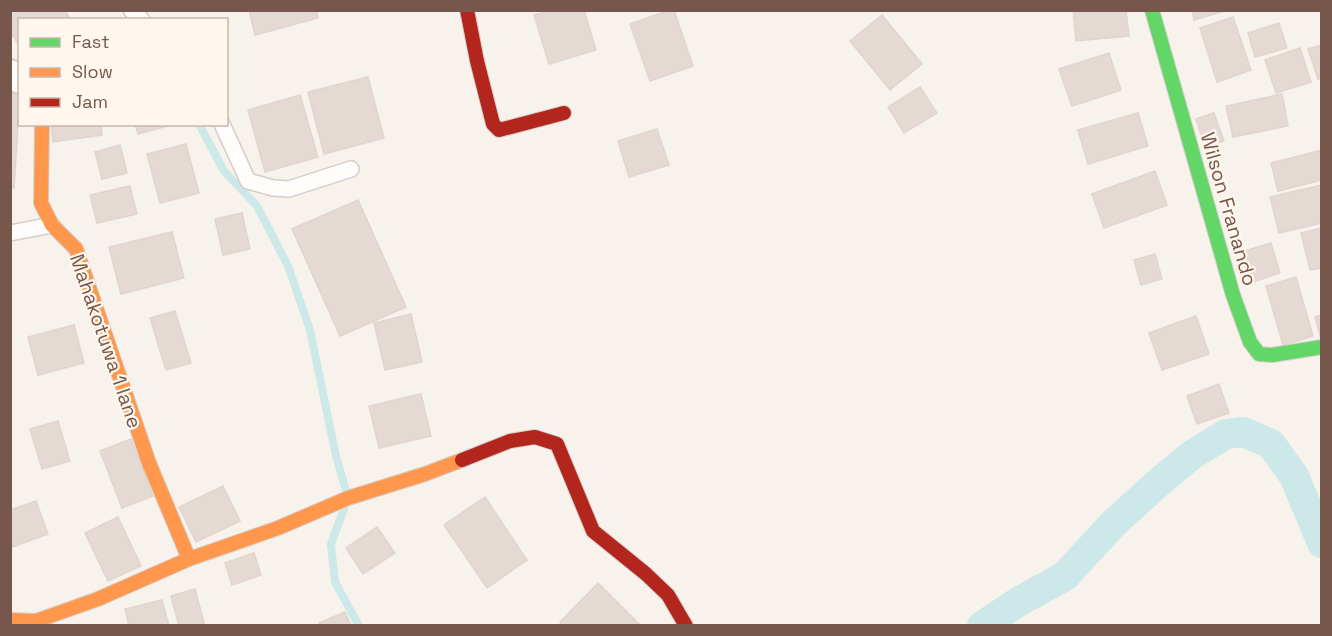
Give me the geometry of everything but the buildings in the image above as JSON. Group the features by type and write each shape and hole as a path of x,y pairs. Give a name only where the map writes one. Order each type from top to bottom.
{"street":[{"path":"467,10 477,61 494,124 499,130 564,113"},
{"name":"Wilson Franando","path":"1152,10 1224,266 1250,342 1259,354 1272,355 1322,347"},
{"name":"Mahakotuwa 1 lane","path":"42,126 41,202 52,225 76,249 149,463 189,559"},
{"path":"10,620 36,621 98,599 189,559 278,528 348,498 425,474 510,441 535,437 557,444 592,531 646,574 668,595 686,626"}],"lane":[{"path":"223,126 248,181 273,188 289,189 351,169"},
{"path":"10,233 52,225"}],"waterway":[{"path":"200,126 224,171 257,206 288,266 310,330 336,456 346,491"},
{"path":"982,626 1018,602 1065,576 1114,523 1158,483 1193,454 1226,434 1243,432 1271,444 1294,476 1322,543"},
{"path":"344,509 331,544 335,582 359,626"}],"traffic: fast":[{"path":"1152,10 1233,295 1250,342 1259,354 1272,355 1322,347"}],"traffic: slow":[{"path":"42,126 41,203 52,225 76,249 149,463 189,559"},
{"path":"10,620 36,621 98,599 189,559 278,528 348,498 462,460"}],"traffic: jam":[{"path":"467,10 493,124 499,130 564,113"},
{"path":"462,460 510,441 535,437 557,444 593,531 668,595 686,626"}]}
